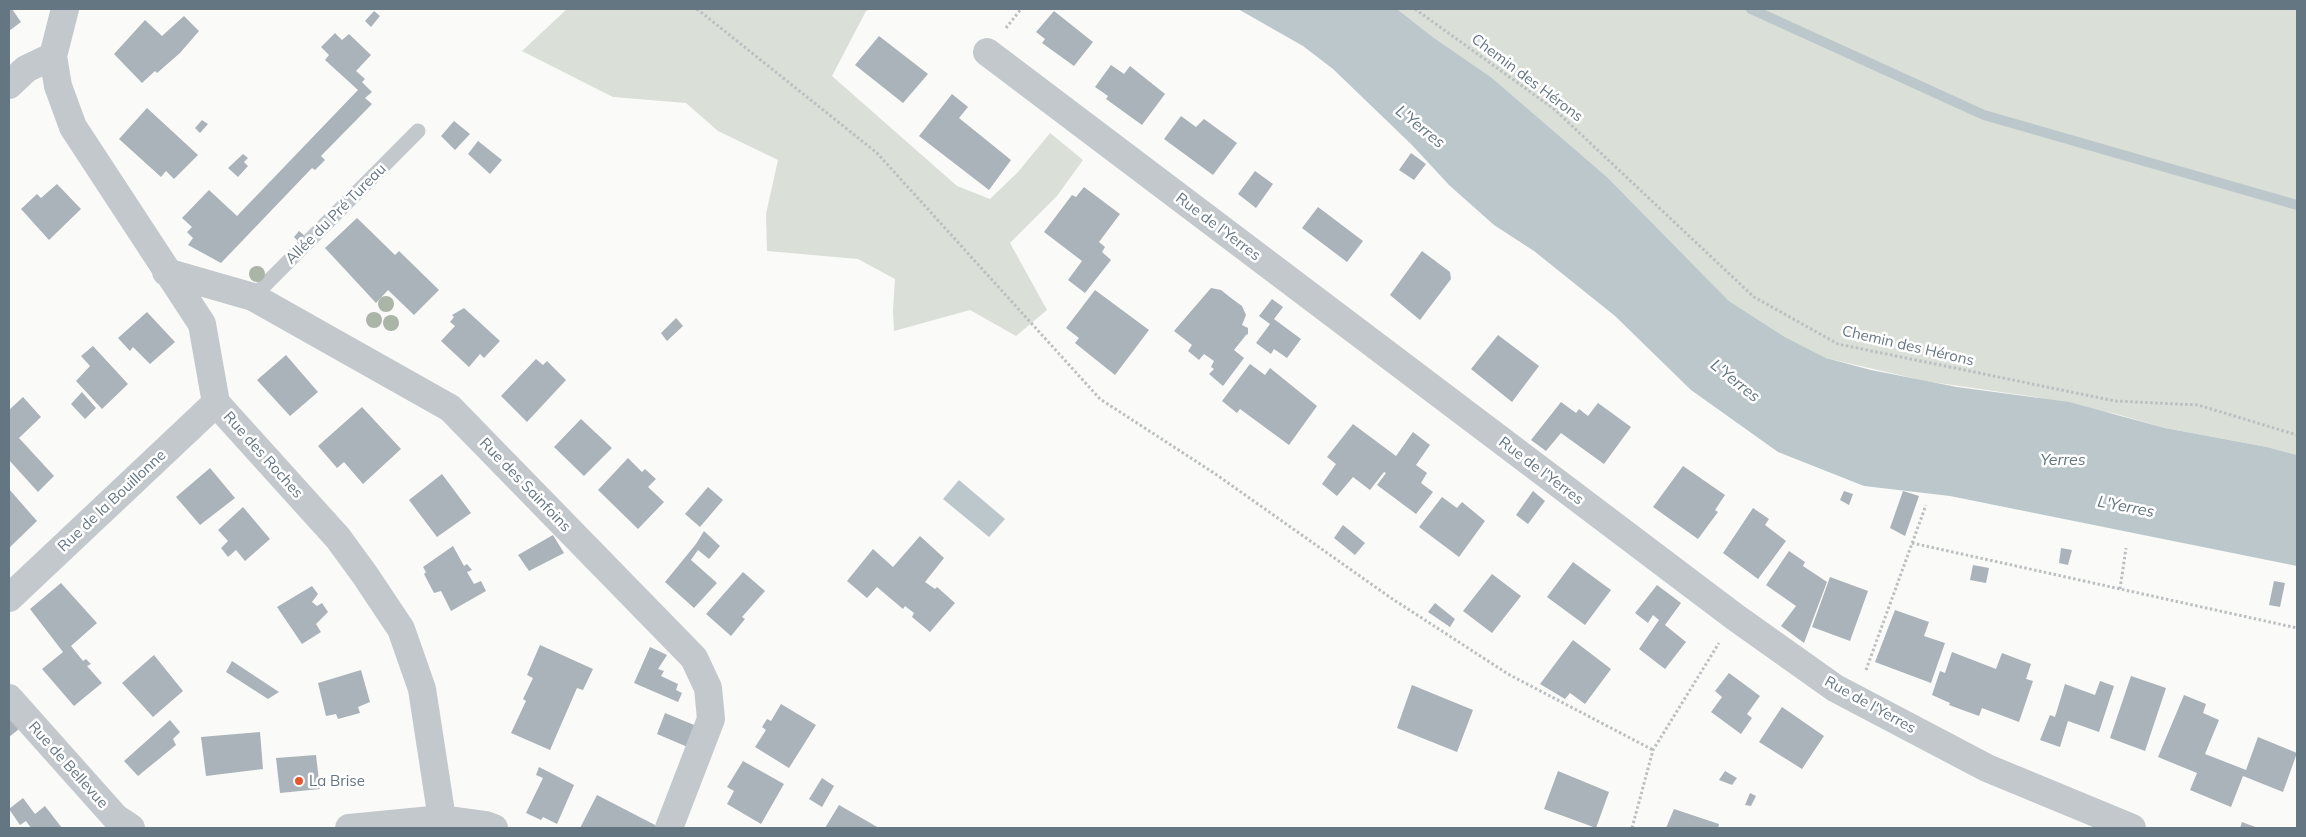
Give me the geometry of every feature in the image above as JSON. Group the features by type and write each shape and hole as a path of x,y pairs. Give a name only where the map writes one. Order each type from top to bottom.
{"street":[{"name":"Rue des Roches","path":"65,9 53,56 58,86 73,127 166,272 202,324 216,403 338,538 366,575 402,629 422,689 442,819"},
{"name":"Rue de l'Yerres","path":"987,52 1735,617 1835,688 1987,768 2132,828"},
{"path":"9,85 26,69 53,56"},
{"name":"Rue des Sainfoins","path":"166,272 253,297 450,408 694,658 708,688 711,719 669,828"},
{"name":"Rue de la Bouillonne","path":"9,598 216,403"},
{"name":"Rue de Bellevue","path":"9,698 116,818 130,828"},
{"path":"349,828 442,819 486,824 494,828"}],"lane":[{"name":"Allée du Pré Tureau","path":"253,297 418,131"}],"path":[{"path":"697,9 877,153 1100,399 1214,473 1391,598 1508,674 1653,750"},
{"path":"1011,21 1021,9"},
{"name":"Chemin des Hérons","path":"1415,9 1554,109 1754,298 1838,344 2116,401 2198,406 2297,435"},
{"path":"1856,699 1926,505"},
{"path":"1912,543 2297,628"},
{"path":"2120,589 2126,548"},
{"path":"1632,828 1653,750 1735,617"}],"shaded area":[{"path":"567,9 870,9 866,11 832,76 957,186 990,199 1018,172 1050,133 1083,160 1057,196 1010,243 1047,310 1016,336 970,310 894,331 895,279 858,259 767,251 766,214 778,160 718,131 686,103 613,97 522,51"},
{"path":"1397,9 2297,9 2297,455 2267,447 2165,428 2116,414 2035,397 1925,381 1826,358 1785,337 1729,301 1607,177 1491,77 1434,38"}],"water":[{"name":"Yerres","path":"1238,9 1397,9 1434,38 1491,77 1607,177 1729,301 1785,337 1826,358 1871,370 1957,387 2069,402 2165,428 2267,447 2297,455 2297,566 1950,496 1864,486 1778,452 1691,390 1615,316 1534,251 1494,225 1449,185 1412,145 1333,69 1303,46"},
{"path":"959,480 1005,519 989,537 943,499"}],"building":[{"path":"9,9 12,9 21,22 9,31"},
{"path":"374,11 380,16 371,27 365,21"},
{"path":"1054,11 1093,42 1074,66 1042,43 1045,39 1036,32"},
{"path":"184,16 199,31 180,53 142,83 114,54 145,20 162,36"},
{"path":"335,33 342,40 349,34 371,55 356,71 365,79 362,82 372,92 365,98 372,104 321,156 325,160 315,170 312,168 221,263 188,245 193,238 187,232 192,227 182,218 209,190 237,216 358,90 325,60 329,55 321,47"},
{"path":"879,36 928,74 903,103 855,65"},
{"path":"1111,65 1124,74 1130,66 1165,94 1142,125 1106,99 1108,96 1095,87"},
{"path":"952,94 968,107 959,118 1011,160 989,190 919,136"},
{"path":"147,108 198,155 174,179 166,171 161,177 119,139"},
{"path":"1181,116 1196,127 1204,119 1237,143 1213,175 1164,139"},
{"path":"202,120 208,124 200,133 195,128"},
{"path":"454,121 470,134 455,150 441,136"},
{"path":"478,141 502,160 490,174 468,154"},
{"path":"1411,153 1426,164 1414,180 1399,170"},
{"path":"243,154 248,158 244,162 248,166 238,177 228,168"},
{"path":"1255,171 1273,184 1256,208 1238,194"},
{"path":"57,184 81,209 49,240 21,209 37,194 41,198"},
{"path":"1084,187 1120,214 1099,242 1105,247 1102,252 1111,260 1085,293 1068,280 1082,261 1044,232 1072,195 1076,197"},
{"path":"1318,207 1363,241 1347,262 1302,228"},
{"path":"357,218 395,255 399,251 439,290 414,315 388,290 376,303 325,248"},
{"path":"299,231 305,236 299,242 294,237"},
{"path":"1422,251 1450,272 1451,279 1420,320 1390,295"},
{"path":"1211,288 1221,290 1242,306 1246,315 1242,325 1248,328 1248,334 1234,350 1244,358 1223,386 1209,374 1214,369 1211,367 1214,361 1204,354 1199,360 1188,351 1192,345 1174,331"},
{"path":"1095,290 1149,330 1115,375 1075,343 1079,338 1066,328"},
{"path":"1272,299 1283,307 1274,319 1301,339 1287,358 1274,349 1271,354 1256,343 1270,324 1259,316"},
{"path":"464,308 500,341 484,358 480,354 469,367 441,341 455,326 450,322 454,317 452,315"},
{"path":"147,312 175,342 150,364 133,347 130,351 118,338"},
{"path":"676,318 683,326 667,341 661,333"},
{"path":"1498,335 1539,366 1512,402 1471,369"},
{"path":"93,346 128,384 102,409 76,381 90,366 81,356"},
{"path":"286,355 318,392 290,416 257,380"},
{"path":"536,359 543,365 547,361 566,380 527,422 501,396"},
{"path":"1250,364 1265,375 1270,368 1317,406 1289,445 1240,409 1237,413 1222,401"},
{"path":"82,392 96,408 85,419 71,404"},
{"path":"23,397 41,417 19,438 54,476 38,492 9,460 9,410"},
{"path":"1561,402 1576,413 1579,409 1588,416 1598,403 1631,427 1604,464 1561,433 1546,451 1531,440"},
{"path":"362,407 401,449 363,484 344,462 337,468 318,446"},
{"path":"581,419 612,448 584,476 554,447"},
{"path":"1353,424 1396,456 1413,432 1430,445 1416,465 1427,473 1421,483 1433,492 1416,514 1377,485 1386,473 1384,472 1370,490 1353,477 1337,496 1322,484 1336,464 1327,457"},
{"path":"628,458 642,472 645,469 656,479 648,487 664,502 638,529 598,490"},
{"path":"1683,466 1725,495 1715,510 1718,512 1698,539 1653,507"},
{"path":"210,468 235,498 200,525 176,497"},
{"path":"442,474 471,513 437,537 409,500"},
{"path":"708,487 723,500 700,527 685,514"},
{"path":"9,489 37,521 9,548"},
{"path":"1533,491 1545,501 1528,524 1516,515"},
{"path":"1844,491 1853,494 1849,505 1840,500"},
{"path":"1903,491 1919,496 1905,536 1890,528"},
{"path":"1442,497 1457,508 1462,502 1485,521 1459,557 1419,527"},
{"path":"243,507 270,539 245,561 236,550 228,557 221,548 228,541 218,530"},
{"path":"1753,508 1769,519 1765,525 1786,541 1758,579 1723,553"},
{"path":"1343,525 1365,543 1355,555 1334,538"},
{"path":"704,531 720,546 709,559 698,550 691,560 717,583 694,608 665,582 696,544"},
{"path":"553,535 564,553 529,571 518,555"},
{"path":"920,536 944,558 925,582 935,589 937,587 955,603 930,632 912,617 914,613 905,606 903,609 877,587 867,598 847,581 873,549 893,567"},
{"path":"453,546 464,566 467,564 472,570 467,572 474,584 481,581 486,591 451,611 441,591 434,593 424,574 426,572 423,567"},
{"path":"2061,548 2072,550 2068,565 2059,563"},
{"path":"1789,551 1805,562 1803,566 1827,582 1804,643 1781,626 1796,606 1766,585"},
{"path":"1573,562 1611,590 1585,625 1547,597"},
{"path":"1973,565 1989,568 1986,583 1970,580"},
{"path":"743,572 765,591 742,617 745,619 731,636 706,614"},
{"path":"1492,574 1521,596 1492,633 1463,611"},
{"path":"1830,577 1868,591 1850,641 1812,627"},
{"path":"2274,581 2285,583 2280,607 2269,605"},
{"path":"61,583 97,623 71,646 83,661 86,659 91,664 87,666 102,683 74,706 42,669 63,652 30,609"},
{"path":"1657,585 1681,603 1665,625 1686,642 1665,669 1639,649 1659,620 1653,615 1648,623 1635,613"},
{"path":"312,586 318,594 312,602 317,606 322,603 328,612 316,624 321,632 302,644 277,607"},
{"path":"1435,603 1455,619 1450,627 1428,612"},
{"path":"1895,610 1929,622 1924,636 1945,643 1931,683 1875,662"},
{"path":"1573,640 1611,669 1585,704 1570,693 1565,699 1540,684"},
{"path":"540,645 593,669 583,690 577,688 550,750 511,733 526,701 523,699 533,678 527,675"},
{"path":"650,647 667,655 658,669 664,671 661,676 678,684 676,690 682,693 678,702 634,683"},
{"path":"1952,652 1996,669 2002,653 2031,664 2026,679 2033,681 2019,722 1982,708 1979,716 1949,705 1950,703 1932,695 1940,671 1945,673"},
{"path":"154,655 183,691 153,717 122,683"},
{"path":"232,661 279,692 268,699 226,672"},
{"path":"361,670 370,702 358,707 360,713 338,719 336,714 326,716 318,683"},
{"path":"1729,673 1760,696 1747,714 1752,718 1741,734 1711,712 1722,697 1715,691"},
{"path":"2131,676 2166,688 2145,751 2110,738"},
{"path":"2100,681 2114,686 2099,732 2068,721 2060,747 2040,740 2050,715 2055,717 2065,684 2095,695"},
{"path":"1412,685 1473,710 1457,752 1397,728"},
{"path":"2184,695 2206,704 2203,713 2219,720 2205,754 2246,770 2258,737 2297,753 2283,792 2243,776 2231,807 2190,790 2197,773 2158,757"},
{"path":"781,704 816,725 789,768 755,747 766,730 762,727 767,719 771,721"},
{"path":"1782,707 1824,736 1802,769 1759,742"},
{"path":"665,713 699,727 690,748 657,734"},
{"path":"9,717 19,729 9,737"},
{"path":"170,720 180,732 173,739 176,745 138,776 124,761"},
{"path":"260,732 263,769 206,776 201,737"},
{"name":"La Brise","path":"316,755 320,789 280,793 276,758"},
{"path":"743,761 784,784 761,824 727,804 734,791 727,787"},
{"path":"539,767 574,785 557,824 543,817 541,820 526,813 543,778 536,775"},
{"path":"1558,771 1609,792 1596,828 1544,809"},
{"path":"1725,771 1737,778 1732,785 1719,780"},
{"path":"822,778 834,786 822,807 809,799"},
{"path":"1750,793 1756,796 1751,806 1745,805"},
{"path":"597,795 657,826 656,828 580,828"},
{"path":"23,798 35,814 45,806 62,828 31,828 26,821 20,825 9,809"},
{"path":"839,805 879,828 825,828"},
{"path":"1674,809 1719,824 1718,828 1666,828"},
{"path":"2242,822 2258,828 2240,828"}],"waterway":[{"path":"1751,9 1984,115 2297,205"}],"place":[{"name":"La Brise","path":"299,781"}],"water label":[{"name":"L'Yerres","path":"1420,127"},
{"name":"L'Yerres","path":"1735,381"},
{"name":"L'Yerres","path":"2126,507"}]}
